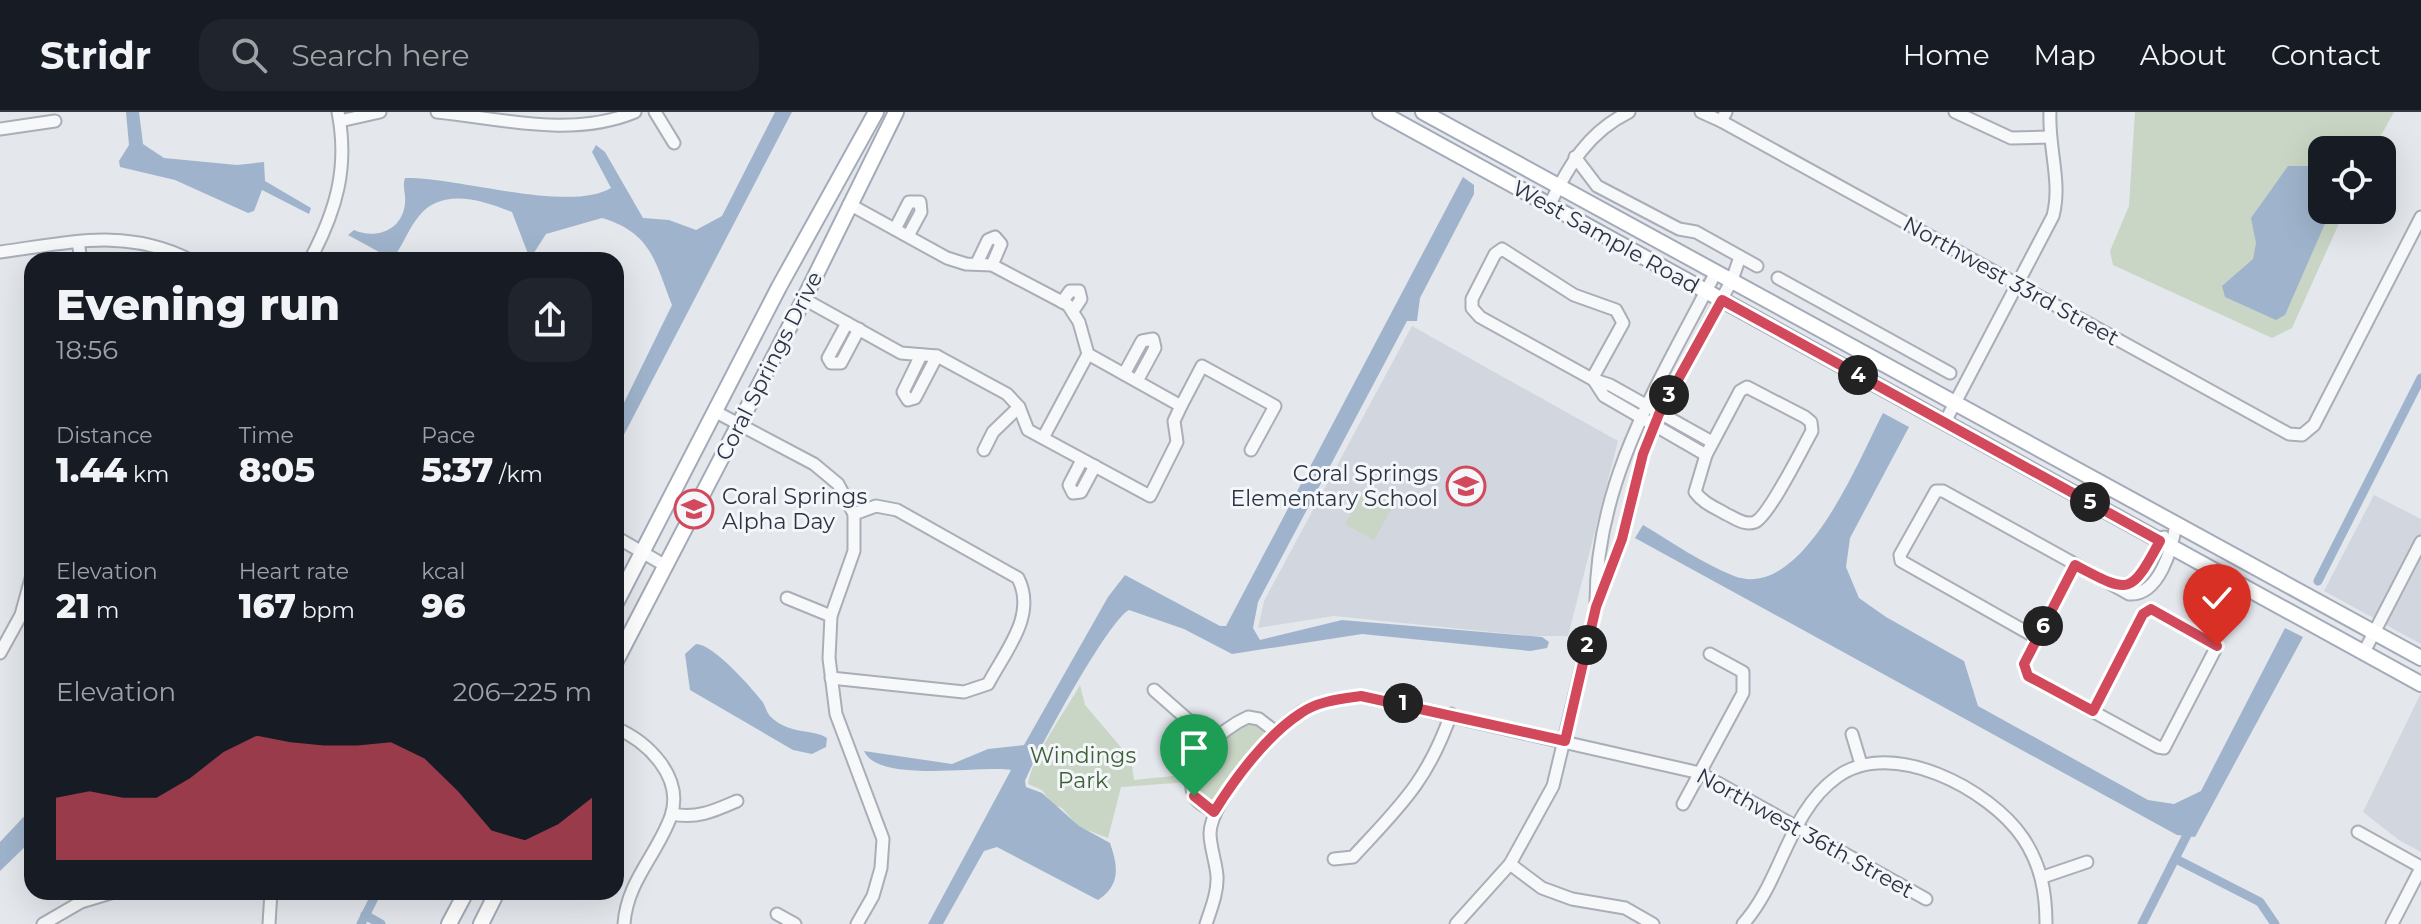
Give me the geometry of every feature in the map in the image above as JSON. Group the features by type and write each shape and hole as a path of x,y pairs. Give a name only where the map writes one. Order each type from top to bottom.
{"main road":[{"name":"Coral Springs Drive","path":"624,588 779,287 876,112"},
{"name":"Coral Springs Drive","path":"624,646 740,425 896,112"},
{"name":"West Sample Road","path":"1380,112 2421,684"},
{"name":"West Sample Road","path":"1423,112 2421,658"},
{"path":"449,924 462,900"},
{"path":"481,924 493,900"}],"street":[{"path":"314,252 336,206 343,171 339,116 380,112"},
{"path":"437,112 569,127 601,125 635,112"},
{"path":"655,112 674,143"},
{"path":"1549,206 1575,157 1591,137 1629,112"},
{"name":"Northwest 33rd Street","path":"1701,112 1723,116 2018,285 2289,434 2302,435 2314,425 2421,217"},
{"path":"1955,112 2011,138 2049,137"},
{"path":"1945,422 2018,285 2057,201 2049,137 2050,112"},
{"path":"0,129 55,121"},
{"path":"1575,157 1597,186 1757,266"},
{"path":"895,229 909,202 920,202 921,212 908,236"},
{"path":"849,204 947,258 992,265 1062,302 1073,311 1088,354 1181,406"},
{"path":"977,263 988,240 995,237 1001,244 992,265"},
{"path":"0,252 78,242 137,240 175,252"},
{"path":"78,242 80,252"},
{"path":"1592,379 1623,323 1622,317 1616,310 1546,280 1502,249 1495,254 1472,299 1472,308 1480,317 1592,379 1645,404 1712,442"},
{"path":"1596,607 1615,562 1638,470 1653,426 1722,300 1740,257"},
{"path":"1456,924 1510,864 1553,786 1596,607 1599,562 1619,469 1639,416 1716,272"},
{"path":"1778,278 1950,373"},
{"path":"1062,302 1070,291 1079,291 1081,299 1073,311"},
{"path":"804,299 901,353 937,356 1007,394 1019,407 1024,426 1150,496 1177,442 1174,421 1202,366 1275,406 1251,450"},
{"path":"847,323 828,358 831,363 841,363 859,329"},
{"path":"1124,374 1142,341 1153,339 1155,348 1137,381"},
{"path":"1043,438 1088,354"},
{"path":"921,355 903,392 908,400 916,396 937,356"},
{"path":"1592,379 1604,396 1706,455"},
{"path":"1747,387 1811,422 1812,431 1786,479 1759,520 1752,524 1744,523 1701,500 1695,492 1706,455 1740,391 1747,387"},
{"path":"984,450 993,432 1019,407"},
{"path":"716,412 814,464 838,484 854,514 854,551 831,616 831,678 836,714 883,839 881,868 873,896 857,924"},
{"path":"1082,460 1069,485 1073,493 1081,492 1095,466"},
{"path":"2037,638 1901,561 1900,555 1936,491 1943,491 2129,594 2140,594 2149,589 2176,524"},
{"path":"831,678 964,692 979,690 988,684 1024,616 1024,590 1018,578 897,510 876,506 854,514"},
{"path":"624,541 666,566"},
{"path":"2364,652 2421,542"},
{"path":"2075,565 2024,664 2028,676 2093,711 2164,748 2217,646 2151,609 2143,614 2093,711"},
{"path":"787,598 831,616"},
{"path":"0,653 24,604"},
{"path":"1683,804 1743,693 1745,682 1743,672 1734,664 1710,654"},
{"path":"1154,690 1212,741"},
{"name":"Northwest 36th Street","path":"1214,812 1277,733 1302,712 1333,700 1361,696 1700,773 1926,899"},
{"path":"1334,859 1353,857 1422,780 1437,755 1451,714"},
{"path":"1206,924 1217,880 1210,834 1214,812 1198,801 1194,791 1195,771 1212,741 1248,717 1259,719 1277,733"},
{"path":"624,732 648,746 662,764 670,783 672,814 633,884 624,924"},
{"path":"1852,734 1861,764"},
{"path":"1743,924 1813,800 1837,777 1861,764 1892,761 1920,766 1962,788 1996,810 2022,837 2043,877 2046,924"},
{"path":"672,814 688,817 703,815 737,801"},
{"path":"2358,832 2421,867 2392,924"},
{"path":"2043,877 2087,862"},
{"path":"1510,864 1542,888 1572,899 1625,908 1653,924"},
{"path":"43,924 88,900"},
{"path":"269,924 270,900"},
{"path":"777,914 795,924"}],"shaded area":[{"name":"Coral Springs Elementary School","path":"1412,326 1618,441 1568,636 1530,636 1334,616 1258,628 1264,601"},
{"path":"2374,495 2421,519 2421,644 2324,591"},
{"path":"2421,693 2421,852 2399,840 2363,812"}],"green space":[{"path":"2135,112 2394,112 2381,136 2308,136 2308,224 2339,224 2292,328 2272,338 2113,265 2110,251 2129,206"},
{"path":"1365,488 1394,504 1374,540 1345,524"},
{"name":"Windings Park","path":"1080,685 1085,705 1131,759 1134,780 1192,774 1189,782 1121,787 1108,838 1079,827 1062,808 1053,805 1042,790 1028,784 1042,748"},
{"path":"1246,723 1256,723 1266,736 1218,796 1208,801 1202,798 1198,786 1203,764 1227,736"}],"water":[{"path":"126,112 139,112 143,144 164,158 237,165 264,162 265,181 311,208 309,214 262,190 254,211 248,213 175,180 120,167 119,161 129,145"},
{"path":"775,112 792,112 624,435 624,403 672,305 656,263 632,232 602,218 546,234 534,252 527,252 512,212 475,200 451,199 428,207 415,221 397,252 379,252 348,235 354,230 379,233 394,226 403,212 405,178 541,196 592,195 611,188 592,152 596,145 605,152 643,218 669,220 696,230 722,216"},
{"path":"2288,166 2308,166 2308,224 2325,224 2285,315 2276,320 2225,297 2222,286 2253,259 2256,243 2251,218"},
{"path":"1463,177 1474,185 1474,194 1420,298 1417,321 1407,321 1258,602 1253,628 1260,640 1342,620 1542,637 1549,642 1547,648 1530,651 1362,634 1232,654 1184,629 1129,610 1119,619 1090,661 1025,781 1026,787 1042,793 1079,826 1110,843 1116,867 1111,888 1098,900 997,847 984,851 943,924 928,924 1011,770 909,770 873,761 864,751 952,764 988,749 1024,745 1108,597 1125,575 1220,626 1226,626"},
{"path":"1883,413 1909,427 1850,538 1846,567 1859,598 1886,617 1964,661 1978,706 2148,800 2174,804 2201,791 2285,628 2303,637 2195,837 2177,835 1635,538 1643,525 1734,576 1759,578 1783,568 1805,548 1825,522 1844,492"},
{"path":"696,644 712,651 731,667 777,722 822,735 827,738 826,747 812,754 793,750 690,690 685,654"},
{"path":"24,816 24,848 0,871 0,842"}],"waterway":[{"path":"2318,581 2421,378"},
{"path":"2142,924 2191,827"},
{"path":"2176,859 2260,902 2275,924"},
{"path":"361,924 373,900"},
{"path":"365,915 381,924"}],"place":[{"name":"Coral Springs Elementary School","path":"1466,486"},
{"name":"Coral Springs Alpha Day","path":"694,509"}],"route":[{"path":"1194,796 1214,812 1225,794 1277,733 1302,712 1333,700 1361,696 1394,701 1565,741 1596,607 1615,562 1643,454 1659,414 1722,300 2160,541 2140,577 2131,586 2115,586 2075,565 2024,664 2028,676 2093,711 2143,614 2151,609 2158,610 2217,646"}]}
